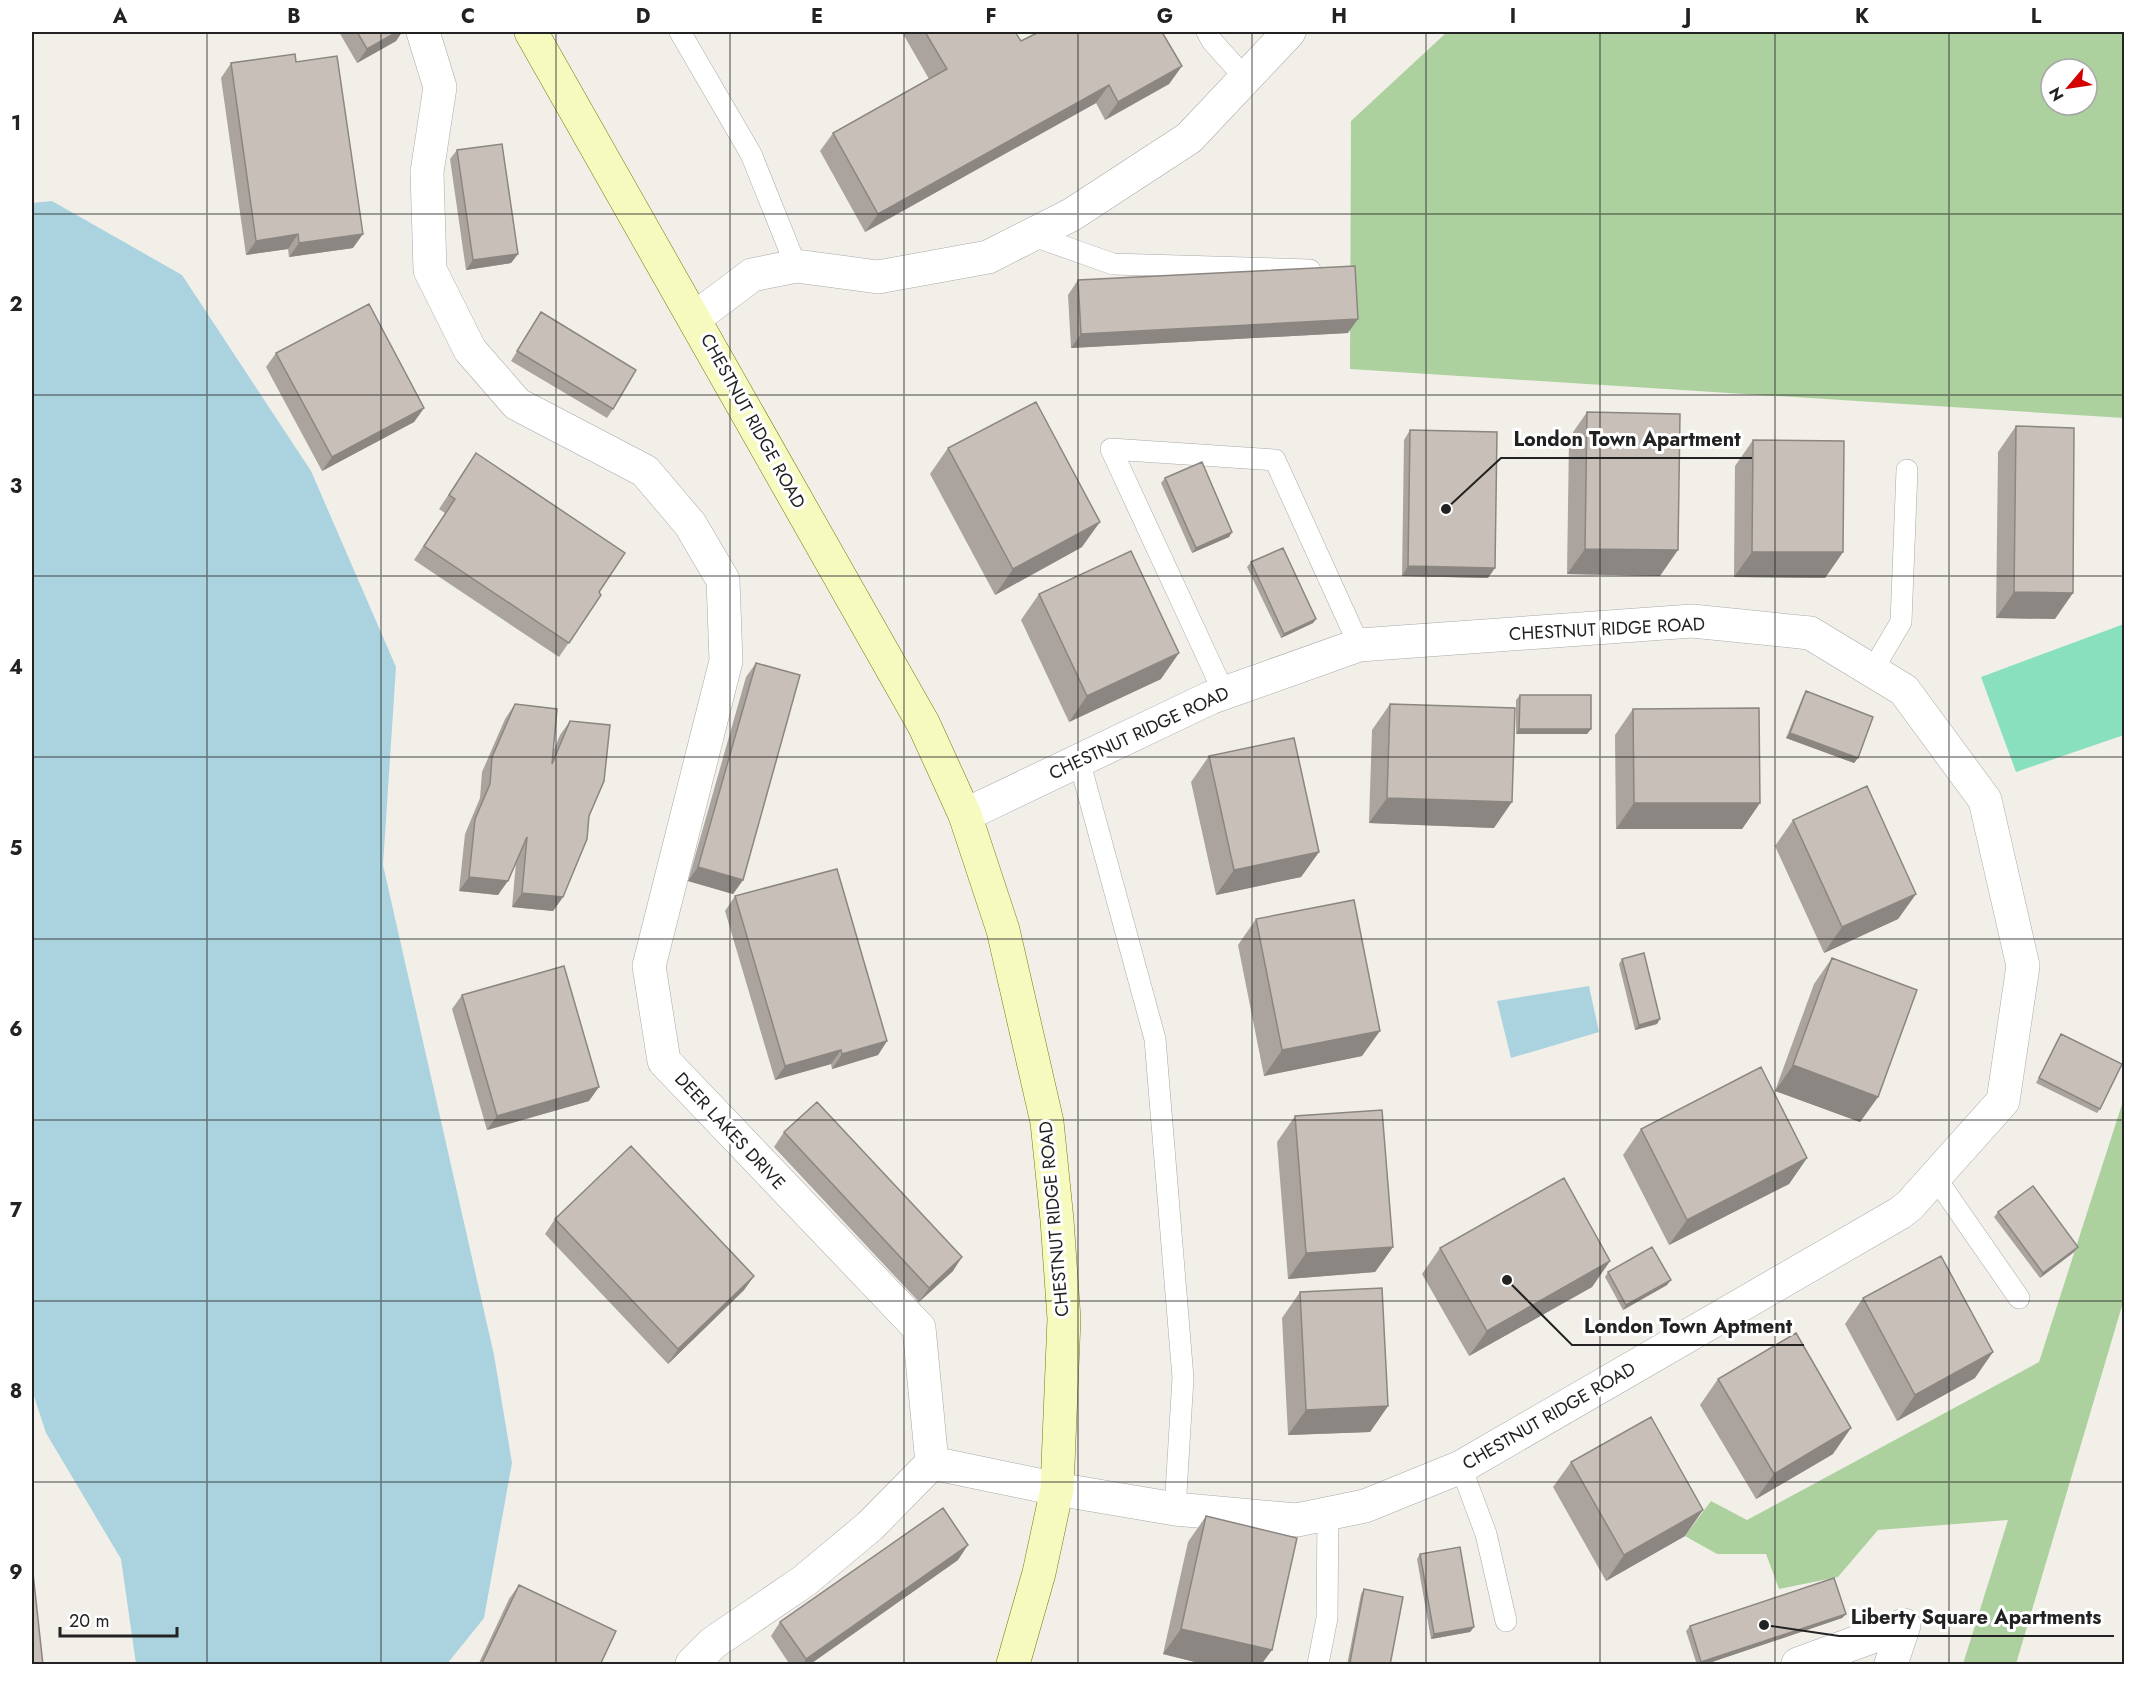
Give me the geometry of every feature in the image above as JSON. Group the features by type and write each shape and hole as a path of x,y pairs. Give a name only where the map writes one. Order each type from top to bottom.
{"street":[{"name":"DEER LAKES DRIVE","path":"423,32 440,87 427,172 430,270 470,350 517,404 645,471 690,524 723,580 726,660 649,966 664,1062 919,1328 932,1463"},
{"name":"CHESTNUT RIDGE ROAD","path":"531,32 924,726 965,815 1004,930 1047,1122 1064,1319 1057,1489 1039,1573 1012,1665"},
{"path":"695,318 752,275 796,266 878,277 988,257 1071,215 1189,138 1289,32"},
{"name":"CHESTNUT RIDGE ROAD","path":"965,815 1224,693 1359,645 1692,621 1810,633 1904,690 1985,800 2023,966 2003,1101 1910,1205 1900,1213 1461,1467 1365,1506 1297,1520 1175,1509 1057,1489"},
{"path":"692,1665 712,1643 804,1581 870,1526 932,1463 1057,1489"},
{"path":"1798,1665 1904,1625 1891,1665"}],"lane":[{"path":"680,32 751,154 796,266"},
{"path":"1207,32 1245,78"},
{"path":"1031,235 1113,264 1320,271"},
{"path":"1224,693 1111,449 1275,460 1359,645"},
{"path":"1872,671 1901,622 1907,470"},
{"path":"1079,760 1155,1039 1182,1378 1175,1509"},
{"path":"1935,1177 2019,1298"},
{"path":"1461,1467 1486,1534 1506,1621"},
{"path":"1318,1665 1327,1618 1328,1514"}],"green space":[{"path":"1447,32 2124,32 2124,418 1350,369 1351,121"},
{"path":"2124,624 2124,735 2016,772 1981,677"},
{"path":"2124,1098 2124,1299 2016,1664 1963,1664 2008,1520 1878,1530 1838,1577 1779,1589 1766,1554 1717,1554 1685,1536 1711,1501 1747,1520 2039,1362"}],"water":[{"path":"52,201 182,275 311,471 396,667 383,865 494,1355 512,1463 484,1618 447,1664 136,1664 121,1559 46,1433 32,1390 32,203"},
{"path":"1589,986 1599,1032 1511,1058 1497,1001"}],"building":[{"path":"357,32 397,32 367,49"},
{"path":"925,32 1015,32 1021,41 1039,32 1162,32 1182,66 1118,102 1109,85 878,214 833,133 947,69"},
{"path":"295,54 296,62 337,56 363,234 299,243 298,234 256,241 231,63"},
{"path":"502,144 518,254 473,260 457,150"},
{"path":"1355,266 1358,319 1081,334 1078,280"},
{"path":"369,304 424,408 332,457 276,353"},
{"path":"541,312 636,370 613,409 517,351"},
{"path":"1036,402 1100,522 1013,569 948,448"},
{"path":"1587,412 1680,414 1678,550 1585,549"},
{"path":"2016,426 2074,428 2073,593 2014,592"},
{"path":"1410,430 1497,432 1495,568 1408,566"},
{"path":"1753,440 1844,441 1843,552 1752,552"},
{"path":"476,453 625,553 599,592 601,595 569,643 424,546 455,499 449,495"},
{"path":"1202,462 1232,532 1196,548 1165,478"},
{"path":"1283,548 1316,619 1284,634 1251,562"},
{"path":"1131,551 1179,653 1087,696 1039,594"},
{"path":"756,663 800,675 743,880 698,867"},
{"path":"1806,691 1873,717 1858,758 1790,733"},
{"path":"1520,695 1591,695 1591,729 1519,729"},
{"path":"515,704 557,709 552,764 570,721 610,725 604,781 589,816 587,839 563,897 522,893 527,837 508,881 469,877 475,819 490,784 492,757"},
{"path":"1390,704 1515,708 1512,802 1387,798"},
{"path":"1759,708 1760,803 1634,803 1633,709"},
{"path":"1294,738 1319,852 1234,870 1209,756"},
{"path":"1867,786 1916,894 1842,927 1793,820"},
{"path":"837,869 887,1041 842,1054 841,1050 785,1066 735,896"},
{"path":"1354,900 1380,1031 1282,1050 1256,919"},
{"path":"1644,953 1660,1019 1639,1025 1622,959"},
{"path":"1832,958 1917,990 1878,1097 1793,1065"},
{"path":"564,966 599,1087 497,1116 462,995"},
{"path":"2061,1034 2122,1064 2100,1109 2039,1078"},
{"path":"1761,1067 1807,1158 1687,1220 1641,1129"},
{"path":"817,1102 962,1257 929,1288 784,1132"},
{"path":"1382,1110 1393,1247 1306,1253 1295,1116"},
{"path":"631,1146 754,1276 678,1349 555,1219"},
{"path":"1564,1178 1610,1261 1487,1331 1440,1248"},
{"path":"2033,1186 2078,1247 2043,1273 1998,1212"},
{"path":"1652,1247 1671,1280 1626,1305 1608,1272"},
{"path":"1941,1256 1993,1352 1915,1395 1863,1298"},
{"path":"1382,1288 1388,1406 1306,1410 1300,1292"},
{"path":"1796,1333 1851,1428 1774,1474 1718,1379"},
{"path":"1651,1417 1703,1510 1624,1555 1571,1462"},
{"path":"943,1508 968,1545 806,1659 780,1622"},
{"path":"1206,1516 1297,1538 1272,1650 1181,1629"},
{"path":"1460,1547 1474,1627 1434,1634 1420,1554"},
{"path":"32,1564 43,1665 32,1665"},
{"path":"1834,1578 1846,1614 1701,1662 1690,1626"},
{"path":"519,1585 616,1631 600,1665 481,1665"},
{"path":"1364,1589 1403,1597 1390,1665 1361,1665 1350,1662"}],"place":[{"name":"London Town Apartment","path":"1446,509"},
{"name":"London Town Aptment","path":"1507,1280"},
{"name":"Liberty Square Apartments","path":"1764,1625"}]}
